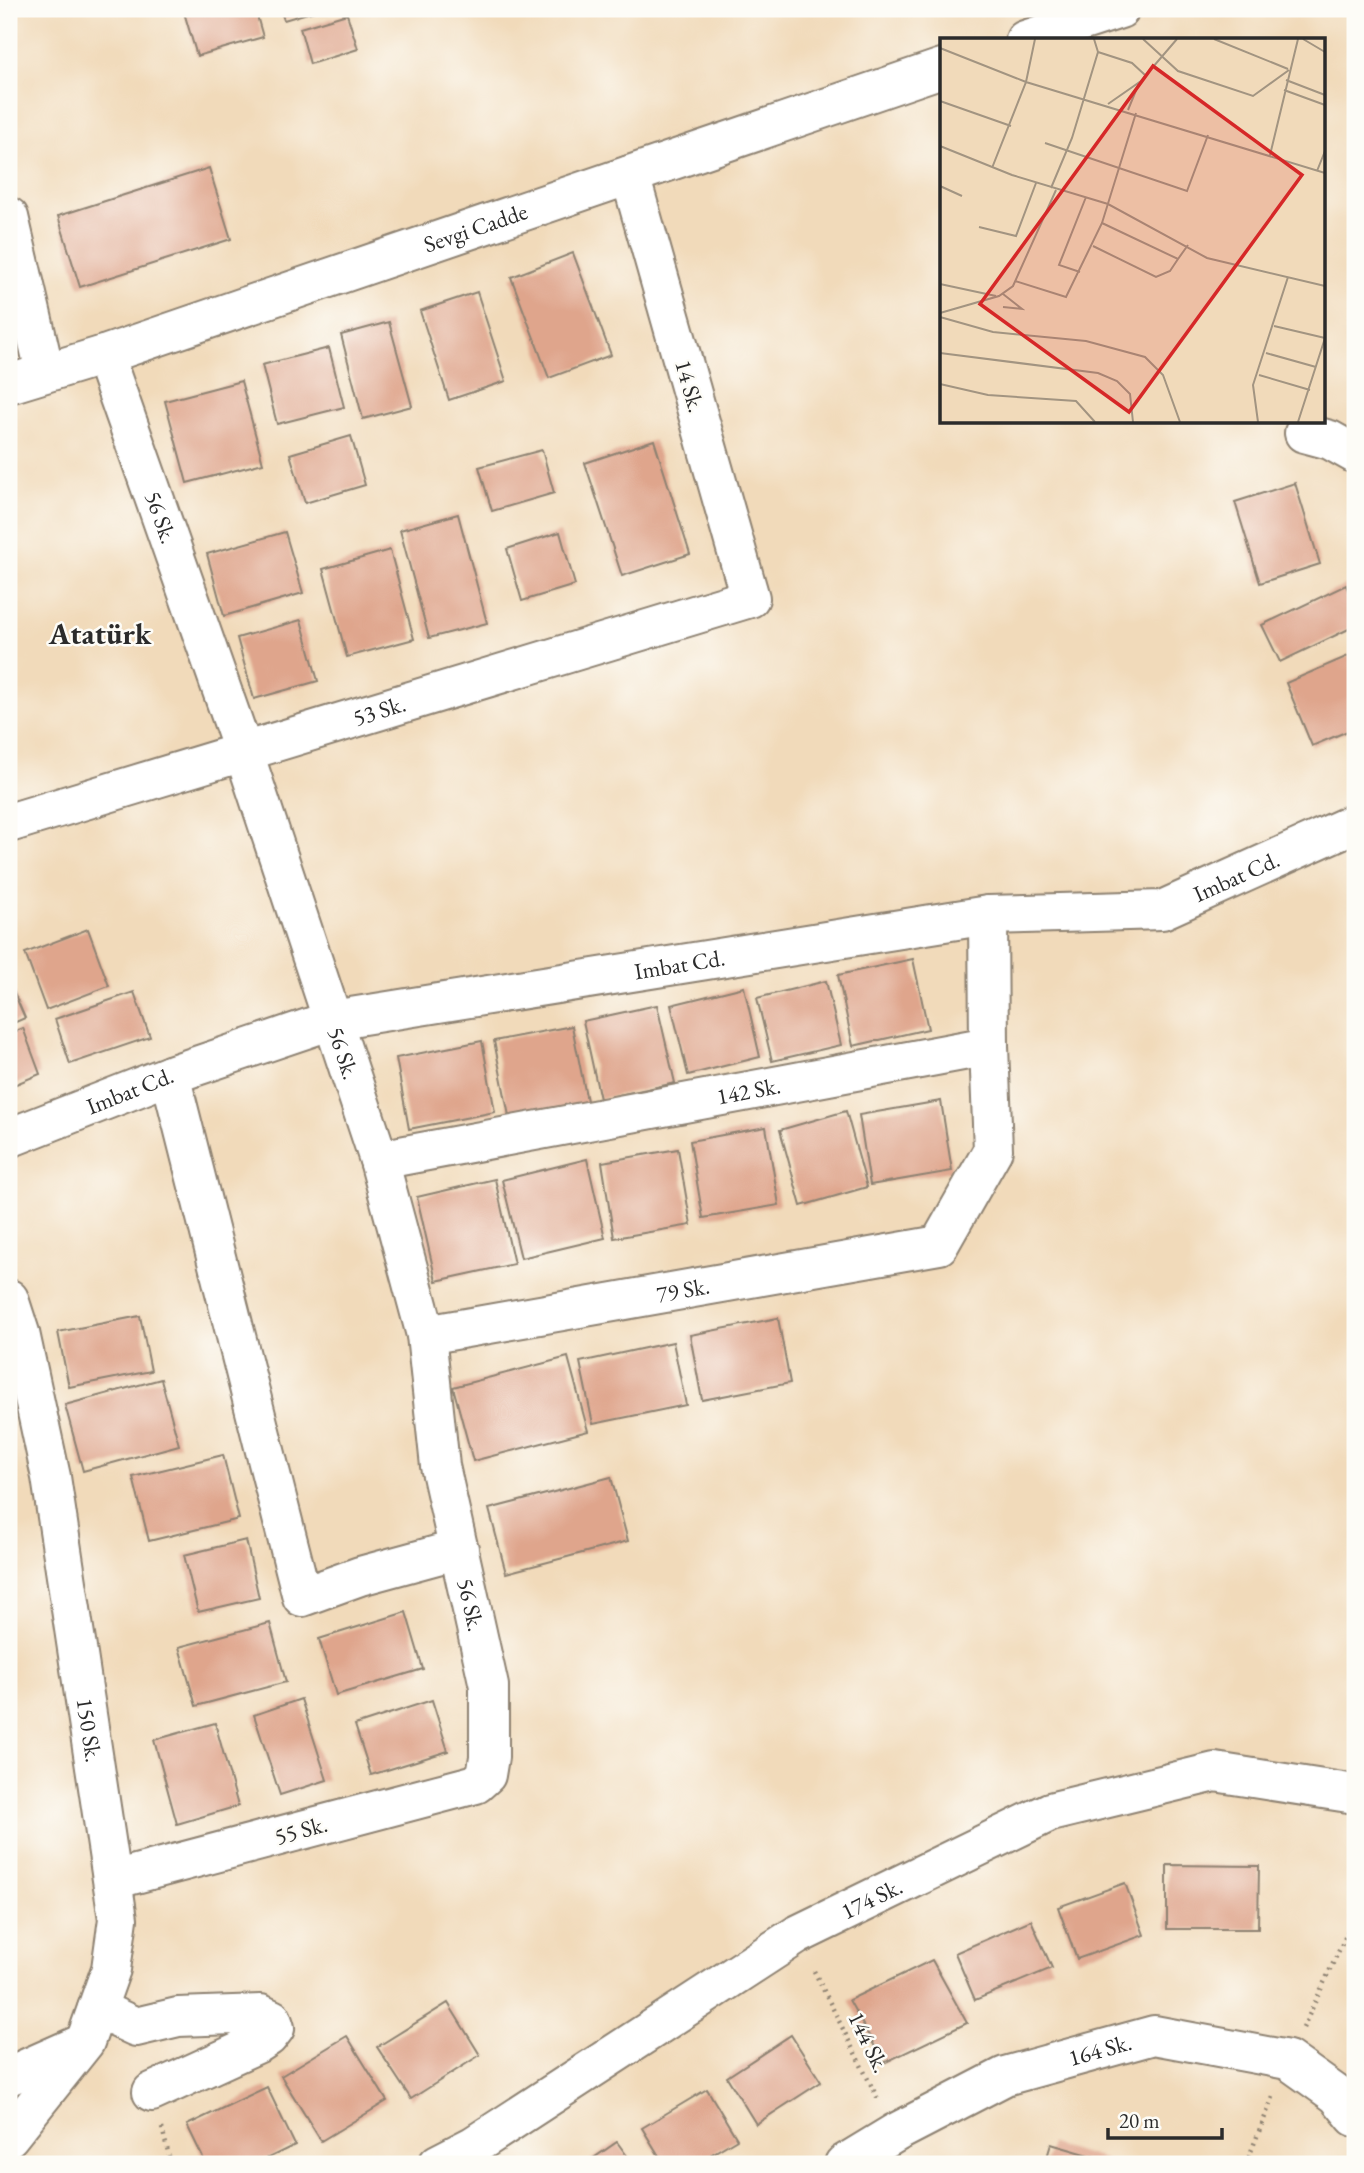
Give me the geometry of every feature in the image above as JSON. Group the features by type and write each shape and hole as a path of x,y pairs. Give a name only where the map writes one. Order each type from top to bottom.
{"street":[{"path":"1030,38 1097,12"},
{"name":"Sevgi Cadde","path":"9,384 104,355 940,69"},
{"name":"14 Sk.","path":"630,175 750,598"},
{"path":"9,217 45,372"},
{"name":"56 Sk.","path":"104,355 244,753 379,1160 426,1335 440,1466 489,1686 489,1757 486,1775"},
{"path":"1304,433 1330,440 1355,454"},
{"name":"53 Sk.","path":"9,823 750,598"},
{"name":"Imbat Cd.","path":"9,1138 170,1075 332,1020 988,915 1162,910 1355,823"},
{"path":"988,915 989,1046"},
{"name":"142 Sk.","path":"379,1160 989,1046"},
{"name":"79 Sk.","path":"426,1335 939,1245 993,1150 989,1046"},
{"path":"170,1075 302,1597 360,1576 459,1549"},
{"name":"150 Sk.","path":"9,1299 20,1333 51,1477 118,1919 111,1969 91,2026 9,2137"},
{"name":"174 Sk.","path":"438,2164 473,2146 797,1935 1050,1812 1215,1772 1355,1794"},
{"name":"55 Sk.","path":"113,1880 476,1784 486,1775"},
{"path":"9,2076 91,2026 136,2027 178,2017 261,2014 272,2019 275,2028 259,2043 152,2092"},
{"name":"164 Sk.","path":"844,2164 895,2133 1005,2076 1154,2035 1288,2060 1337,2095 1355,2117"}],"path":[{"path":"1247,2164 1288,2060 1355,1916"},
{"name":"144 Sk.","path":"797,1935 895,2133"}],"building":[{"path":"183,9 255,9 263,37 197,56"},
{"path":"280,9 321,9 284,20"},
{"path":"347,14 358,49 310,64 300,28"},
{"path":"209,168 231,239 80,287 58,216"},
{"path":"573,253 611,355 549,378 511,277"},
{"path":"477,292 506,381 449,400 420,311"},
{"path":"389,322 412,406 363,419 341,335"},
{"path":"329,348 344,407 277,424 262,365"},
{"path":"241,381 263,463 187,483 165,401"},
{"path":"351,436 365,485 305,503 290,454"},
{"path":"654,440 690,554 622,576 585,463"},
{"path":"542,450 554,493 492,511 479,467"},
{"path":"1295,483 1320,564 1260,583 1235,502"},
{"path":"458,514 487,623 429,638 400,530"},
{"path":"285,532 303,593 224,616 207,554"},
{"path":"560,532 575,585 522,601 507,549"},
{"path":"390,550 414,639 347,657 323,569"},
{"path":"1346,585 1355,605 1355,626 1280,662 1262,625"},
{"path":"301,620 318,681 254,699 237,638"},
{"path":"1355,653 1355,728 1312,746 1286,683"},
{"path":"88,929 109,986 46,1010 25,953"},
{"path":"913,959 928,1029 853,1046 838,975"},
{"path":"9,981 25,1018 9,1025"},
{"path":"826,981 841,1045 772,1061 757,998"},
{"path":"744,987 760,1057 688,1075 671,1005"},
{"path":"134,992 150,1037 70,1064 55,1019"},
{"path":"657,1005 675,1083 600,1099 583,1021"},
{"path":"572,1026 588,1106 510,1121 494,1041"},
{"path":"23,1028 40,1074 9,1087 9,1034"},
{"path":"482,1041 495,1112 409,1129 396,1058"},
{"path":"941,1101 952,1171 870,1185 859,1115"},
{"path":"846,1111 867,1187 801,1206 780,1130"},
{"path":"766,1127 779,1205 703,1218 690,1141"},
{"path":"678,1149 691,1225 614,1238 602,1162"},
{"path":"587,1159 605,1238 521,1258 502,1180"},
{"path":"495,1179 514,1264 436,1281 417,1197"},
{"path":"140,1316 151,1371 69,1387 58,1332"},
{"path":"778,1318 790,1383 702,1400 690,1335"},
{"path":"673,1342 686,1405 593,1424 580,1362"},
{"path":"568,1357 588,1431 473,1461 453,1387"},
{"path":"161,1379 179,1445 83,1471 65,1405"},
{"path":"223,1455 239,1519 149,1541 133,1477"},
{"path":"611,1477 628,1541 506,1573 489,1509"},
{"path":"246,1540 259,1598 198,1612 184,1555"},
{"path":"406,1612 423,1669 336,1695 319,1639"},
{"path":"270,1623 286,1682 196,1706 179,1647"},
{"path":"301,1699 327,1780 280,1795 254,1715"},
{"path":"432,1700 448,1751 371,1775 355,1725"},
{"path":"215,1723 238,1806 177,1824 154,1740"},
{"path":"1167,1865 1259,1866 1258,1929 1167,1929"},
{"path":"1125,1883 1144,1935 1077,1959 1058,1907"},
{"path":"1031,1920 1052,1968 975,2000 955,1953"},
{"path":"932,1960 967,2023 884,2063 849,2000"},
{"path":"448,2003 480,2055 411,2099 377,2047"},
{"path":"791,2035 821,2082 756,2124 727,2077"},
{"path":"347,2036 387,2101 321,2141 281,2076"},
{"path":"267,2087 295,2145 256,2164 206,2164 187,2125"},
{"path":"707,2089 737,2139 695,2164 664,2164 642,2128"},
{"path":"617,2142 633,2164 585,2164"},
{"path":"1051,2144 1120,2164 1045,2164"}],"district":[{"name":"Atatürk","path":"100,634"}]}
